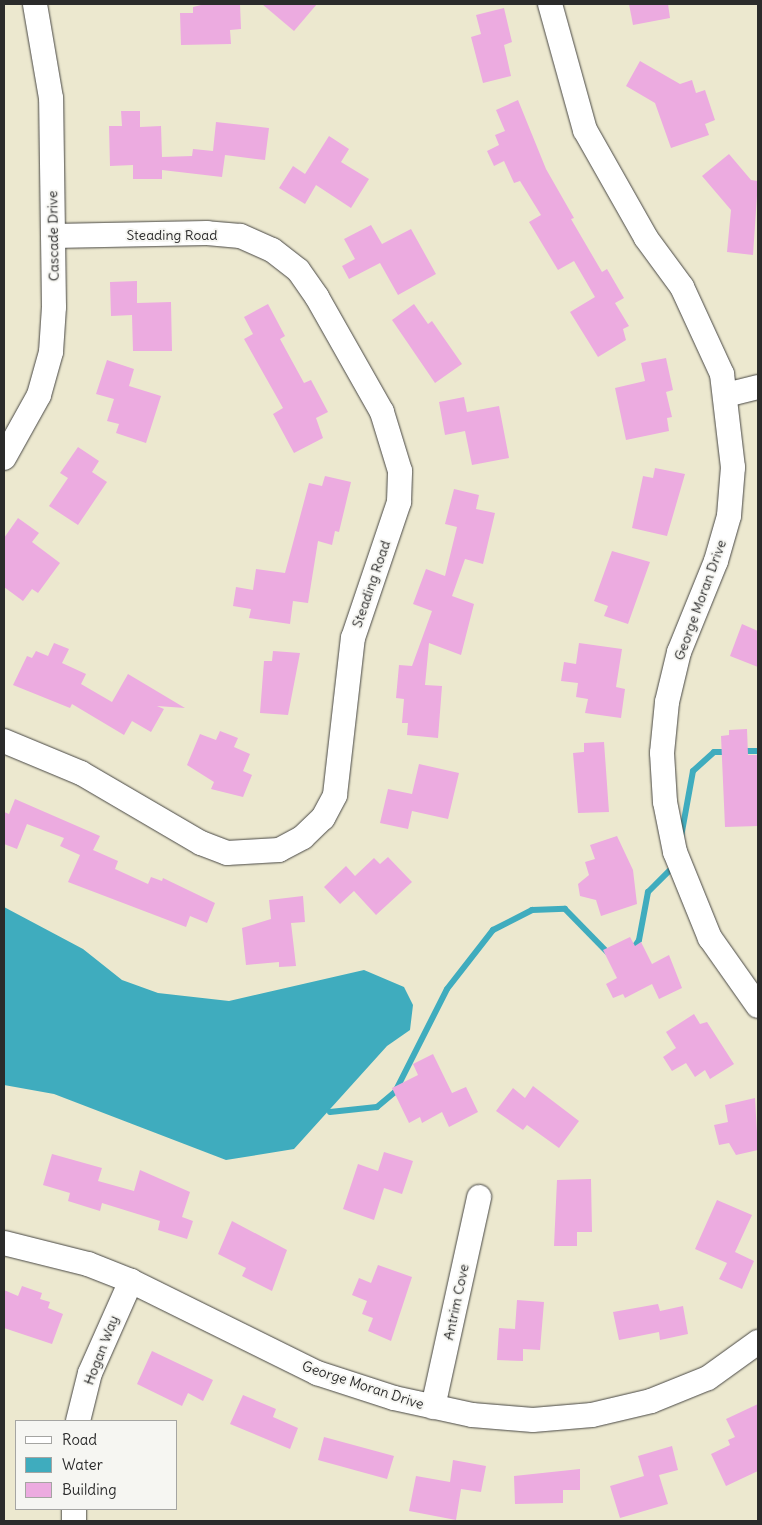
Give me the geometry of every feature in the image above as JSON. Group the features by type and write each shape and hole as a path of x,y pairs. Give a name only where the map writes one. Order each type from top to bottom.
{"street":[{"name":"Cascade Drive","path":"4,458 39,395 51,352 53,236 51,98 35,4"},
{"name":"George Moran Drive","path":"550,4 585,130 613,186 705,328 726,395 733,467 729,516 716,562 679,652 667,702 663,762 675,852 692,899 710,938 758,1006"},
{"name":"Steading Road","path":"4,741 81,773 201,842 227,853 279,850 302,837 323,818 335,795 353,638 399,502 400,471 382,412 317,297 298,270 278,255 240,236 207,233 53,236"},
{"path":"726,395 758,387"},
{"name":"Antrim Cove","path":"433,1407 479,1197"},
{"name":"George Moran Drive","path":"4,1243 88,1264 131,1281 318,1373 433,1407 533,1420 592,1415 651,1401 708,1378 758,1342"},
{"name":"Hogan Way","path":"78,1420 90,1373 131,1281"}],"water":[{"path":"4,907 83,949 122,980 158,993 229,1001 364,970 404,987 413,1005 410,1030 387,1046 294,1149 226,1160 54,1094 4,1085"}],"building":[{"path":"205,4 240,4 241,29 230,30 231,44 181,45 180,13 193,13 193,7"},
{"path":"262,4 317,4 294,31"},
{"path":"629,4 668,4 670,18 633,25"},
{"path":"504,8 512,42 504,45 511,76 483,83 471,37 481,34 476,15"},
{"path":"640,61 680,84 692,80 696,93 705,90 715,120 705,124 709,135 671,148 655,103 626,86"},
{"path":"518,100 546,169 574,218 571,219 602,272 607,269 624,298 615,303 629,326 623,329 626,340 598,357 570,312 595,297 574,261 558,270 529,222 541,215 520,181 514,183 504,161 494,166 487,151 499,145 495,135 505,131 496,110"},
{"path":"121,111 140,111 140,127 161,126 162,157 192,156 193,149 213,151 216,122 269,128 265,160 225,155 222,177 162,170 162,179 133,179 133,165 110,166 109,126 122,126"},
{"path":"329,136 349,149 341,162 369,179 351,208 316,185 305,204 279,188 293,166 305,174"},
{"path":"729,154 751,180 758,181 753,255 727,252 731,210 702,176"},
{"path":"371,225 382,244 411,229 436,274 398,295 380,263 349,279 342,266 355,259 344,239"},
{"path":"137,281 137,303 171,302 172,351 133,351 132,315 111,316 110,282"},
{"path":"268,304 285,336 280,339 304,383 311,380 328,412 316,418 323,438 294,453 273,414 283,408 244,339 253,334 244,317"},
{"path":"414,304 428,324 432,321 462,364 435,383 392,320"},
{"path":"666,358 673,390 666,392 672,417 667,418 669,431 626,440 615,388 645,381 641,363"},
{"path":"107,360 134,369 129,386 161,396 146,443 116,433 119,424 107,421 114,399 96,394"},
{"path":"464,397 467,412 499,406 509,458 472,465 465,431 445,435 439,402"},
{"path":"78,447 99,461 92,472 107,482 78,525 49,506 68,478 60,473"},
{"path":"655,468 685,474 667,536 632,528 643,476 653,478"},
{"path":"325,476 351,482 339,532 335,531 332,545 318,541 308,603 293,601 290,624 249,618 251,609 233,606 236,587 253,590 256,569 285,573 309,483 322,486"},
{"path":"454,489 479,495 476,509 495,513 483,564 465,559 452,596 474,604 461,655 429,643 425,685 442,686 438,738 407,735 408,723 402,723 404,699 396,698 399,665 412,666 432,611 413,604 426,569 445,576 457,527 445,524"},
{"path":"18,518 39,533 32,542 60,563 38,593 32,589 23,601 4,587 4,538"},
{"path":"612,551 650,562 628,624 604,616 608,606 594,601"},
{"path":"742,624 758,631 758,667 730,656"},
{"path":"54,643 69,649 62,663 86,674 81,684 112,702 128,674 185,708 157,706 164,709 151,732 132,721 124,735 72,704 70,708 13,685 27,656 32,658 36,651 48,656"},
{"path":"579,643 622,649 616,687 625,689 621,718 585,713 588,699 576,697 578,683 561,681 564,662 576,664"},
{"path":"273,651 300,653 288,715 260,713 264,661 272,661"},
{"path":"747,729 748,755 758,755 758,826 725,827 721,736 729,735 729,730"},
{"path":"220,731 238,738 234,747 250,754 243,771 252,775 243,797 211,789 214,782 187,765 200,734 216,740"},
{"path":"604,742 609,812 578,813 573,753 584,752 584,743"},
{"path":"419,764 459,773 448,819 412,811 408,829 380,823 388,789 412,794"},
{"path":"15,799 100,836 93,850 118,861 115,869 148,884 151,877 162,881 163,878 215,903 207,923 190,916 186,927 68,882 80,855 60,846 64,838 27,824 17,849 4,844 4,812 9,814"},
{"path":"617,836 633,870 637,904 601,916 596,900 580,896 578,884 589,875 585,862 595,859 590,845"},
{"path":"388,857 412,882 376,915 354,891 340,904 324,887 346,866 355,876 374,858 380,864"},
{"path":"303,896 305,922 291,923 296,966 279,967 279,962 246,965 242,928 271,919 269,900"},
{"path":"630,937 635,946 641,942 652,964 669,955 682,988 659,999 652,984 625,998 623,994 613,998 606,984 617,978 603,950"},
{"path":"694,1014 700,1024 707,1022 734,1064 710,1079 705,1070 695,1077 686,1063 672,1071 663,1057 676,1048 666,1032"},
{"path":"433,1054 452,1093 466,1087 478,1112 449,1127 442,1112 422,1123 420,1117 409,1123 392,1088 418,1075 413,1064"},
{"path":"533,1086 579,1121 559,1148 527,1125 523,1130 496,1111 513,1088 525,1098"},
{"path":"755,1098 758,1150 736,1155 729,1143 719,1145 714,1125 728,1122 725,1105"},
{"path":"384,1152 413,1161 402,1194 384,1188 374,1220 343,1209 358,1164 378,1171"},
{"path":"52,1154 102,1168 98,1181 134,1191 140,1170 190,1192 182,1217 193,1221 187,1239 158,1230 160,1221 102,1203 100,1211 68,1201 70,1193 43,1185"},
{"path":"591,1179 592,1232 577,1232 577,1246 554,1246 557,1180"},
{"path":"717,1200 752,1215 735,1252 754,1261 742,1289 719,1279 727,1263 695,1249"},
{"path":"232,1221 287,1250 272,1291 242,1276 246,1268 218,1254"},
{"path":"378,1265 412,1277 391,1341 368,1331 373,1318 362,1314 367,1301 352,1295 359,1278 371,1283"},
{"path":"22,1286 42,1293 40,1299 50,1302 48,1308 63,1314 52,1344 4,1328 4,1290 18,1296"},
{"path":"517,1300 544,1302 540,1350 523,1349 523,1361 497,1360 499,1328 515,1329"},
{"path":"658,1304 660,1311 683,1306 688,1334 660,1340 659,1332 619,1340 613,1312"},
{"path":"152,1351 213,1380 203,1401 188,1393 182,1406 137,1384"},
{"path":"243,1395 276,1409 273,1417 298,1428 290,1449 230,1424"},
{"path":"758,1404 758,1471 726,1486 711,1454 730,1445 728,1440 735,1437 726,1419"},
{"path":"324,1437 394,1456 387,1479 318,1460"},
{"path":"672,1446 678,1470 659,1475 668,1504 620,1518 610,1486 644,1476 638,1456"},
{"path":"453,1460 486,1466 481,1492 461,1489 456,1520 409,1511 416,1476 450,1482"},
{"path":"580,1469 580,1490 563,1490 563,1503 515,1504 514,1476"}],"waterway":[{"path":"741,751 758,751"},
{"path":"681,837 693,771 714,752 729,752"},
{"path":"631,952 639,940 648,892 674,866"},
{"path":"330,1112 377,1107 395,1092 447,989 493,930 532,910 565,909 610,955"}]}
